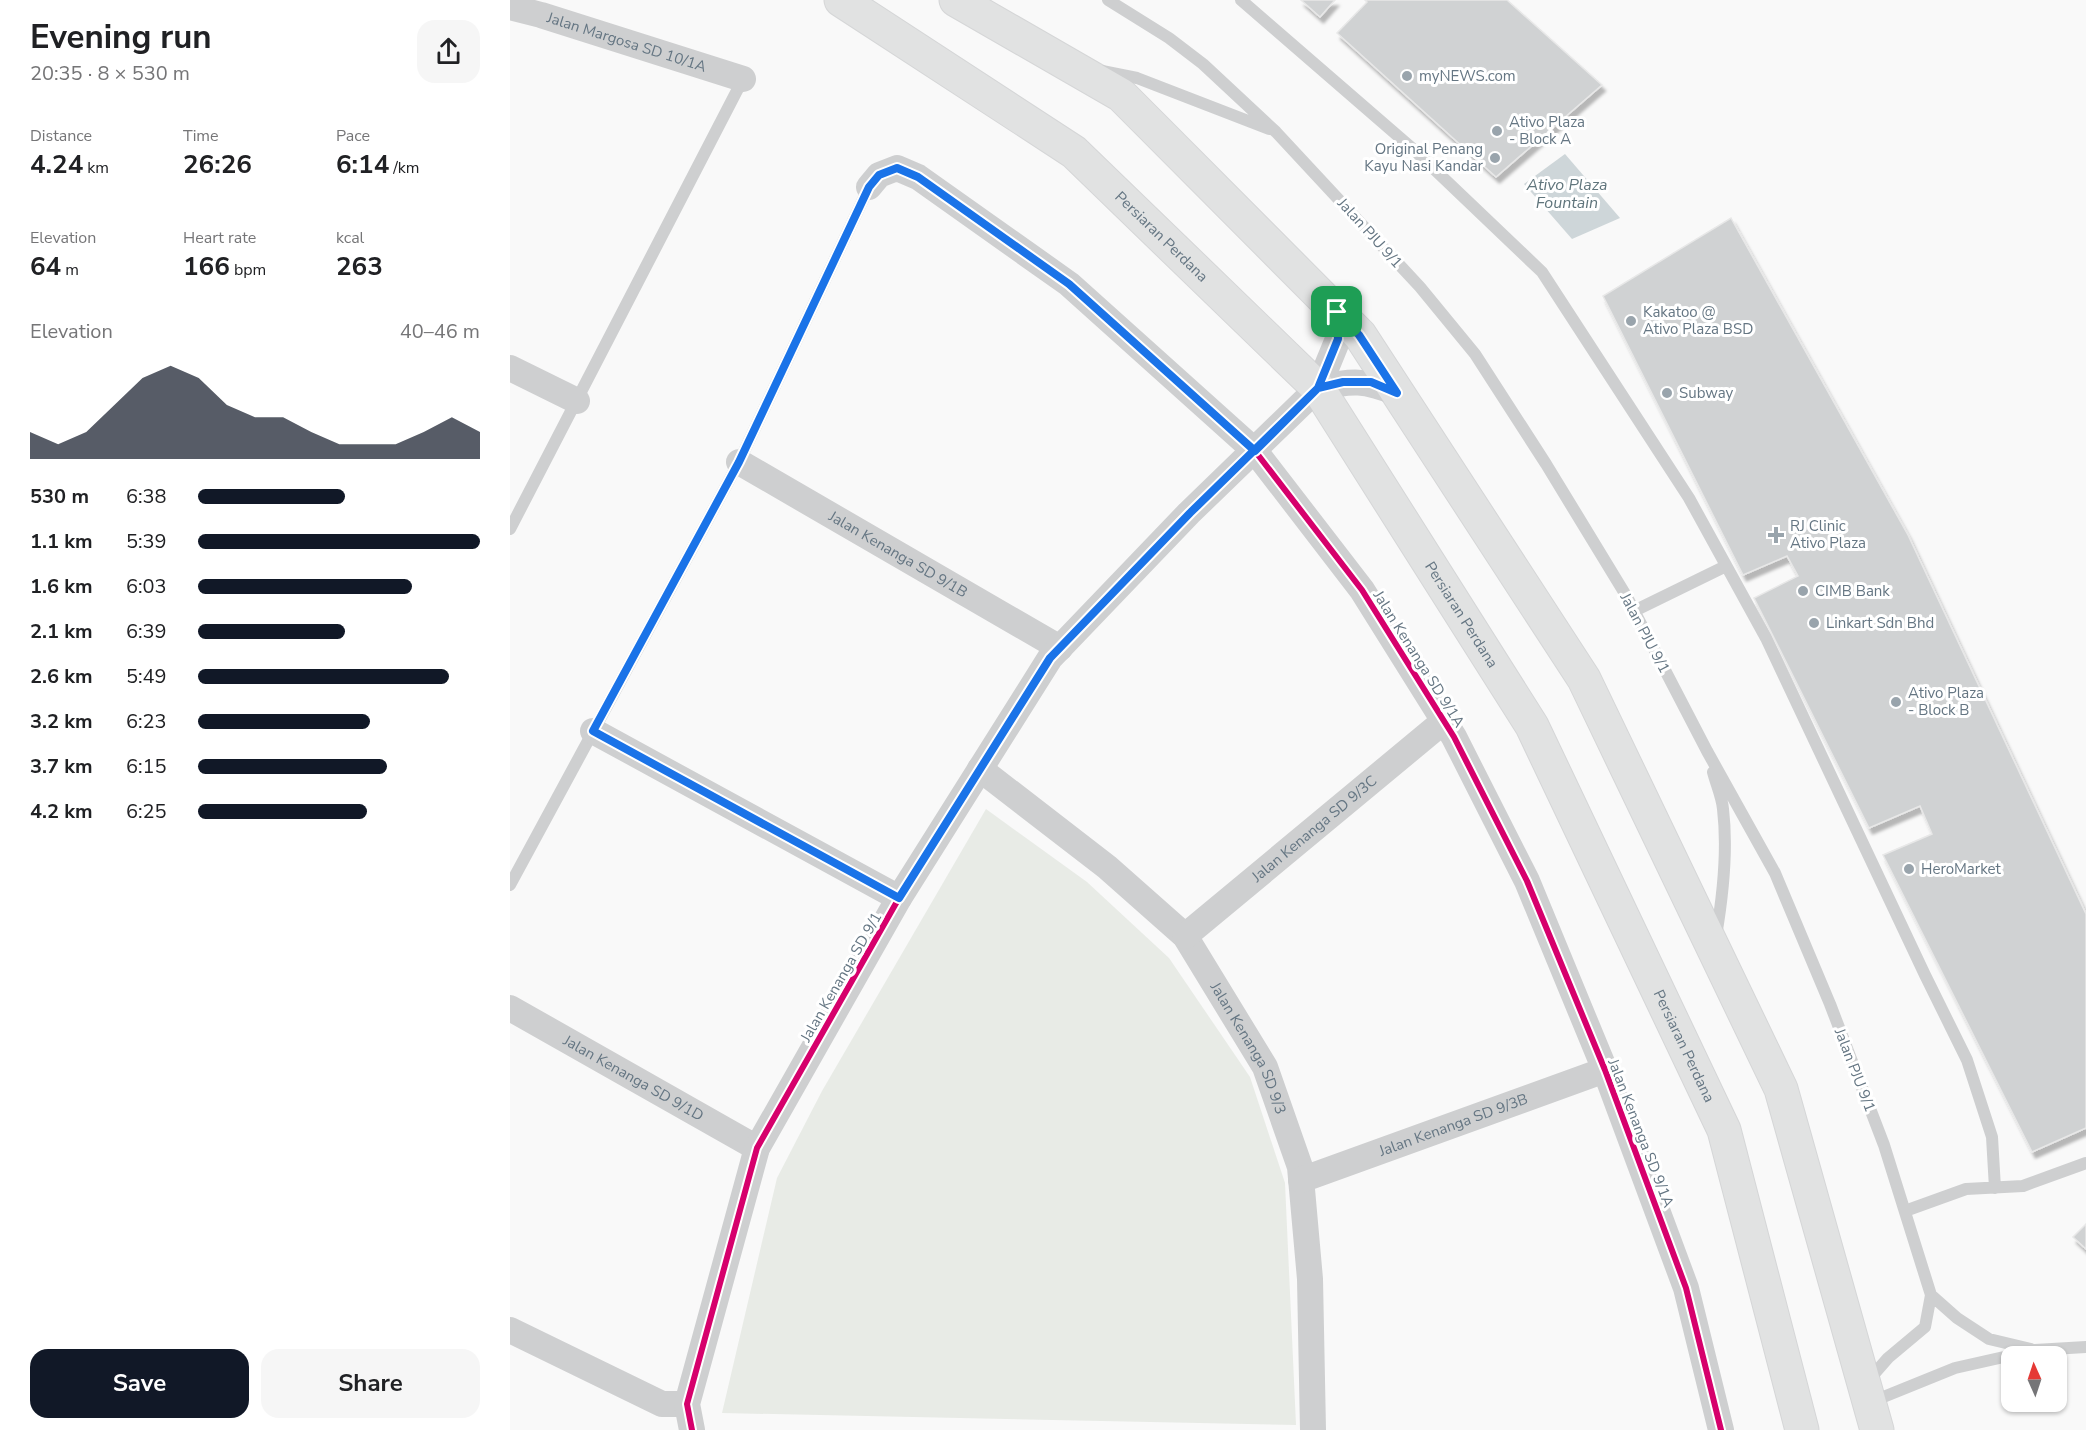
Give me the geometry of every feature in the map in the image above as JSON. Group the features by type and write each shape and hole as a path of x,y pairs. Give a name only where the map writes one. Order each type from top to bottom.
{"main road":[{"name":"Persiaran Perdana","path":"841,0 1074,152 1318,388 1532,726 1724,1130 1802,1430"},
{"path":"956,0 1121,95 1359,335 1584,679 1781,1089 1871,1405"}],"street":[{"name":"Jalan Margosa SD 10/1A","path":"510,7 743,79"},
{"name":"Jalan Kenanga SD 9/1A","path":"869,187 879,175 897,168 918,177 1069,284 1255,451 1362,590 1454,737 1527,881 1605,1071 1686,1288 1721,1430"},
{"name":"Jalan Kenanga SD 9/1","path":"692,1430 687,1404 758,1148 899,898 1050,658 1190,513 1318,388 1338,339 1337,312"},
{"path":"510,368 577,401"},
{"path":"1318,388 1343,382 1371,382 1397,393"},
{"name":"Jalan Kenanga SD 9/1B","path":"739,462 1060,648"},
{"name":"Jalan Kenanga SD 9/3C","path":"1185,936 1443,721"},
{"path":"593,731 899,898"},
{"name":"Jalan Kenanga SD 9/3","path":"980,769 1107,867 1185,936 1265,1068 1300,1167 1310,1280 1313,1430"},
{"name":"Jalan Kenanga SD 9/1D","path":"510,1008 758,1148"},
{"name":"Jalan Kenanga SD 9/3B","path":"1301,1180 1605,1071"},
{"path":"510,1329 662,1404 687,1404"}],"lane":[{"name":"Jalan PJU 9/1","path":"1108,0 1169,38 1203,64 1276,132 1420,287 1474,354 1546,464 1634,611 1707,751 1775,873 1830,1004 1884,1145 1931,1295 1926,1327 1888,1358 1871,1405"},
{"path":"1241,0 1413,149 1542,272 1689,498 1766,638 1967,1060 1992,1137 1995,1188"},
{"path":"1068,64 1137,78 1276,132"},
{"path":"510,529 743,79"},
{"path":"510,885 739,462 869,187"},
{"path":"1634,611 1726,566"},
{"path":"1707,751 1723,807 1724,863 1714,949"},
{"path":"1905,1211 1966,1189 2023,1186 2086,1163"},
{"path":"1931,1295 1957,1318 1989,1338 2020,1346"},
{"path":"2067,1348 2086,1347"},
{"path":"1871,1405 1955,1368 2001,1358"}],"shaded area":[{"path":"986,809 1087,882 1169,958 1250,1077 1285,1183 1296,1425 722,1413 777,1178 822,1091"}],"water":[{"name":"Ativo Plaza Fountain","path":"1565,154 1620,218 1572,239 1524,184"}],"building":[{"path":"1301,0 1335,0 1320,17"},
{"name":"Ativo Plaza - Block A","path":"1365,0 1507,0 1602,85 1496,177 1337,33 1367,2"},
{"name":"Ativo Plaza - Block B","path":"1731,218 1908,535 2086,914 2086,1128 2032,1152 1883,855 1932,834 1920,806 1869,828 1754,598 1798,576 1787,556 1743,575 1603,296"},
{"path":"2086,1224 2086,1249 2073,1237"}],"cycle path":[{"path":"869,187 879,175 897,168 918,177 1069,284 1255,451 1362,590 1454,737 1527,881 1605,1070 1686,1288 1721,1430"},
{"path":"692,1430 687,1404 757,1148 899,898 1050,658 1189,513 1318,388 1338,339 1337,312"}],"place":[{"name":"myNEWS.com","path":"1407,76"},
{"name":"Ativo Plaza - Block A","path":"1497,131"},
{"name":"Original Penang Kayu Nasi Kandar","path":"1495,158"},
{"name":"Kakatoo @ Ativo Plaza BSD","path":"1631,321"},
{"name":"Subway","path":"1667,393"},
{"name":"RJ Clinic Ativo Plaza","path":"1776,535"},
{"name":"CIMB Bank","path":"1803,591"},
{"name":"Linkart Sdn Bhd","path":"1814,623"},
{"name":"Ativo Plaza - Block B","path":"1896,702"},
{"name":"HeroMarket","path":"1909,869"}],"route":[{"path":"1337,312 1338,339 1318,388 1255,451 1190,513 1050,658 899,898 593,731 739,462 869,187 879,175 897,168 918,177 1069,284 1255,451 1278,428 1318,388 1343,382 1371,382 1397,393 1359,335 1337,312"}]}
